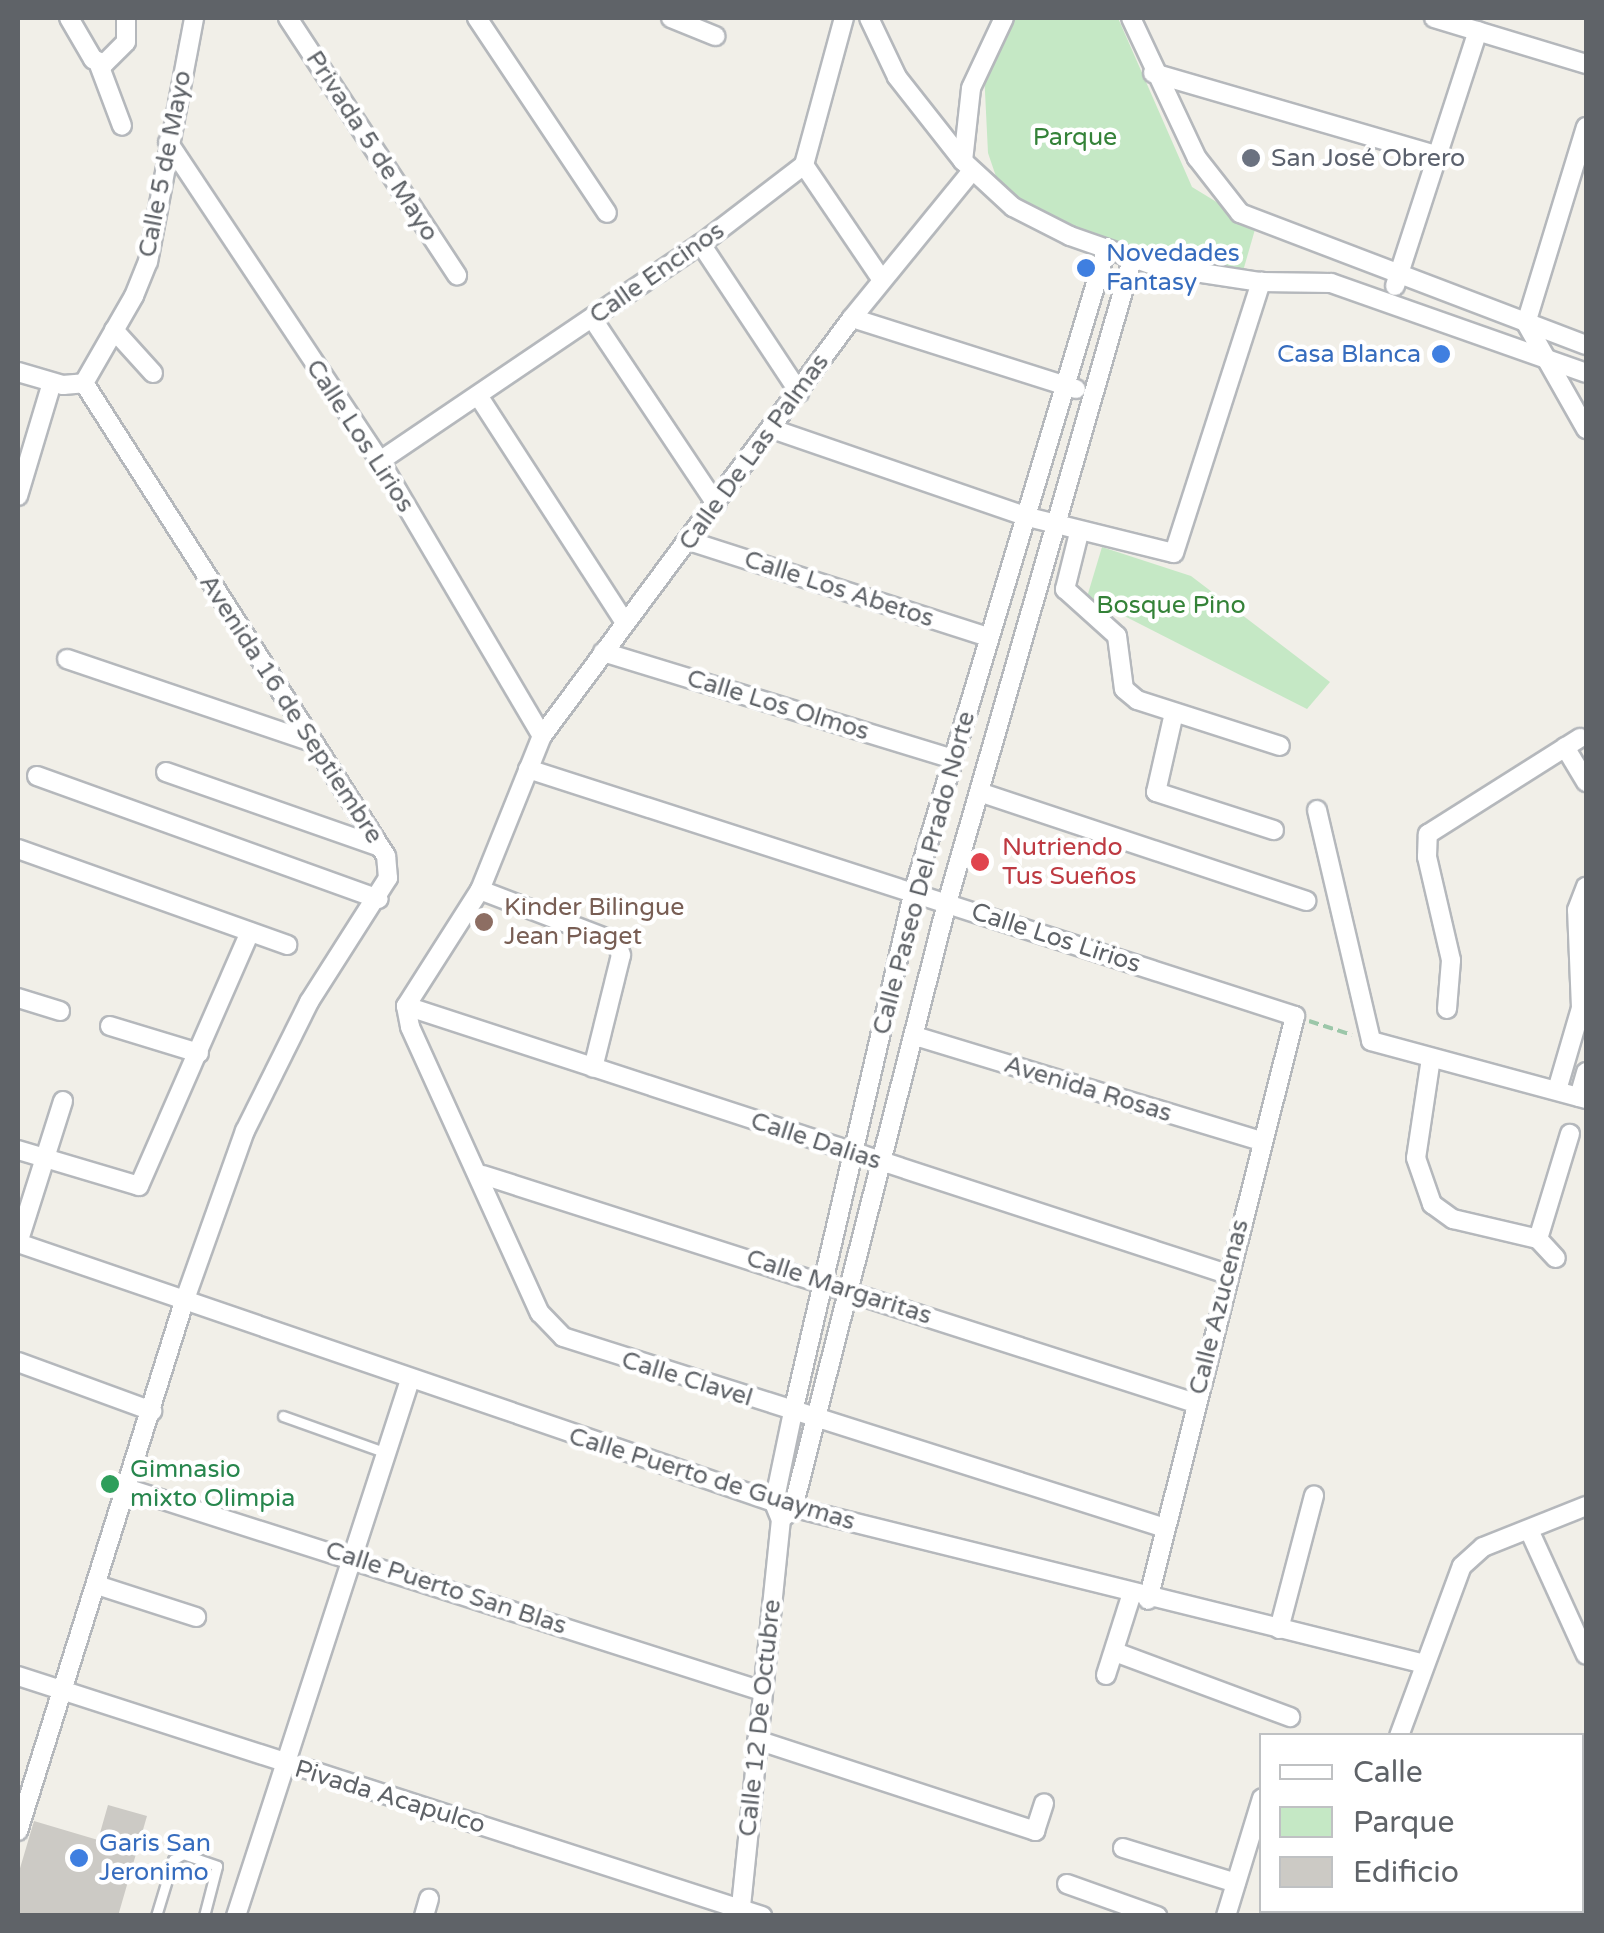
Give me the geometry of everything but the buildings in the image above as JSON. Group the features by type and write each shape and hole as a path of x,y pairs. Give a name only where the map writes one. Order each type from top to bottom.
{"street":[{"path":"69,18 98,62 122,126"},
{"path":"98,62 120,53 126,18"},
{"name":"Calle 5 de Mayo","path":"84,384 148,262 194,18"},
{"name":"Privada 5 de Mayo","path":"288,18 457,275"},
{"path":"478,18 607,213"},
{"path":"670,18 716,36"},
{"path":"844,18 804,166 882,280"},
{"path":"869,18 896,77 967,166 1013,207 1105,253 1261,282 1331,283 1586,372"},
{"path":"967,166 971,88 1004,18"},
{"path":"1131,18 1153,73 1210,180 1240,213 1586,345"},
{"path":"1434,18 1586,64"},
{"path":"1390,301 1442,156 1478,31"},
{"path":"1153,73 1442,156"},
{"path":"1586,127 1526,322 1542,357 1586,429"},
{"name":"Calle Los Lirios","path":"168,142 380,461 542,736"},
{"name":"Calle Encinos","path":"380,461 701,244 804,166"},
{"name":"Calle De Las Palmas","path":"406,1006 480,890 542,736 967,166"},
{"path":"701,244 799,392"},
{"name":"Calle Paseo Del Prado Norte","path":"783,1510 793,1412 914,890 1024,516 1068,387 1105,253"},
{"name":"Calle Paseo Del Prado Norte","path":"783,1510 815,1418 947,903 1132,260"},
{"path":"772,429 1024,516 1169,554 1178,548 1261,282"},
{"path":"592,318 716,504"},
{"path":"852,318 1093,394"},
{"path":"114,330 153,373"},
{"path":"18,372 52,383 84,384"},
{"path":"18,496 52,383"},
{"name":"Avenida 16 de Septiembre","path":"84,384 380,847 389,868 379,899"},
{"path":"479,396 626,622"},
{"path":"1079,533 1065,589 1117,636 1124,689 1174,714 1280,746"},
{"name":"Calle Los Abetos","path":"689,542 988,637"},
{"name":"Calle Los Olmos","path":"603,652 953,759"},
{"path":"67,659 312,742"},
{"path":"1174,714 1156,792 1274,830"},
{"path":"1447,1009 1451,960 1427,857 1428,834 1572,742 1586,782"},
{"name":"Calle Los Lirios","path":"528,769 914,890 1295,1016"},
{"path":"166,772 380,847"},
{"path":"18,1832 100,1586 184,1302 265,1088 308,1002 379,899 37,776"},
{"path":"979,792 1306,901"},
{"path":"1318,810 1371,1041 1583,1098 1586,1072"},
{"path":"18,849 287,945"},
{"path":"1557,1090 1582,1021 1578,900 1586,887"},
{"path":"480,890 616,942 620,955 594,1068"},
{"path":"18,1150 139,1186 250,932"},
{"path":"18,998 60,1011"},
{"name":"Calle Dalias","path":"406,1006 1227,1274"},
{"name":"Calle Clavel","path":"406,1006 410,1027 549,1326 579,1345 1164,1528"},
{"name":"Calle Azucenas","path":"1106,1675 1164,1528 1295,1016"},
{"path":"110,1026 199,1053"},
{"name":"Avenida Rosas","path":"915,1036 1261,1141"},
{"path":"1431,1058 1416,1158 1432,1204 1454,1219 1538,1238 1556,1258"},
{"path":"18,1243 63,1101"},
{"path":"1538,1238 1570,1134"},
{"name":"Calle Margaritas","path":"482,1175 1195,1403"},
{"name":"Calle Puerto de Guaymas","path":"18,1243 410,1383 783,1510 1421,1663"},
{"path":"18,1362 152,1411"},
{"path":"236,1916 410,1383"},
{"name":"Calle Puerto San Blas","path":"129,1489 353,1557 762,1691"},
{"path":"1279,1630 1314,1496"},
{"path":"1400,1733 1421,1663 1462,1566 1483,1547 1586,1506"},
{"name":"Calle 12 De Octubre","path":"740,1911 783,1510"},
{"path":"1528,1530 1586,1655"},
{"path":"100,1586 196,1617"},
{"path":"1115,1652 1290,1717"},
{"name":"Pivada Acapulco","path":"18,1676 64,1694 762,1916"},
{"path":"757,1740 1034,1831 1044,1803"},
{"path":"1226,1916 1259,1808"},
{"path":"1123,1848 1236,1883"},
{"path":"1067,1884 1157,1916"}],"lane":[{"path":"282,1416 387,1453"},
{"path":"156,1916 173,1860 183,1854 217,1866 204,1916"}],"path":[{"path":"1295,1016 1371,1041"}],"green space":[{"name":"Parque","path":"1000,18 1118,18 1192,187 1256,226 1241,278 1104,252 1003,197 988,153 983,51"},
{"name":"Bosque Pino","path":"1102,547 1191,576 1330,682 1307,709 1087,597"}],"place":[{"name":"San José Obrero","path":"1251,158"},
{"name":"Novedades Fantasy","path":"1086,268"},
{"name":"Casa Blanca","path":"1441,354"},
{"name":"Nutriendo Tus Sueños","path":"980,862"},
{"name":"Kinder Bilingue Jean Piaget","path":"484,922"},
{"name":"Gimnasio mixto Olimpia","path":"110,1484"},
{"name":"Garis San Jeronimo","path":"79,1858"}]}
